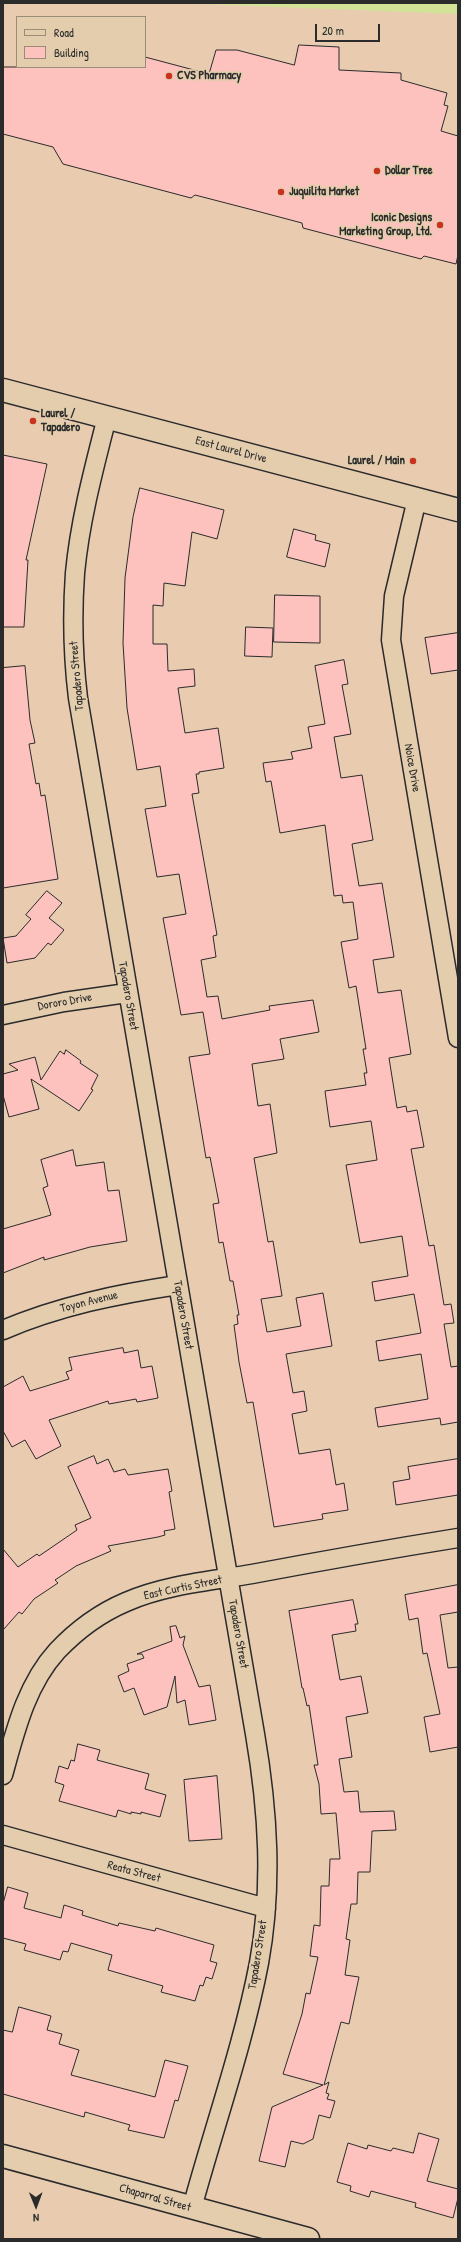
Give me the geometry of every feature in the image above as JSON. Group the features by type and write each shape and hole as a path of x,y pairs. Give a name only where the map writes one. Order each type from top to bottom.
{"main road":[{"name":"East Laurel Drive","path":"3,390 458,510"},
{"name":"Chaparral Street","path":"3,2156 308,2239"}],"street":[{"name":"Tapadero Street","path":"106,417 86,507 78,554 74,598 74,638 78,698 265,1797 268,1838 266,1908 259,1962 247,2016 192,2208"},
{"name":"Noice Drive","path":"417,499 394,596 391,640 458,1038"},
{"name":"Dororo Drive","path":"3,1015 64,1002 127,993"},
{"name":"Toyon Avenue","path":"3,1330 30,1319 88,1302 178,1285"},
{"name":"East Curtis Street","path":"3,1775 22,1712 32,1689 57,1652 89,1624 125,1602 176,1588 228,1578 458,1538"},
{"name":"Reata Street","path":"3,1835 266,1908"}],"green space":[{"path":"178,3 458,3 458,14"}],"building":[{"path":"299,45 339,47 339,70 401,73 401,80 447,93 444,105 448,106 441,131 458,136 458,255 456,264 424,256 421,259 303,228 302,223 195,195 191,198 63,164 53,147 3,134 3,67 146,68 146,57 209,74 216,50 237,50 294,65"},
{"path":"3,455 47,464 26,560 28,560 24,627 3,627"},
{"path":"140,488 224,510 217,539 192,532 185,586 164,583 163,606 153,605 153,644 167,644 168,671 194,669 195,686 178,688 185,733 218,728 224,768 199,772 199,774 196,774 199,793 192,794 217,935 213,936 216,957 201,960 207,997 218,996 222,1019 270,1010 269,1006 313,1000 319,1032 280,1039 284,1059 252,1064 258,1106 270,1104 277,1153 254,1158 268,1242 273,1241 282,1296 261,1299 267,1332 301,1326 296,1298 323,1293 332,1346 286,1354 293,1393 304,1391 307,1411 292,1414 299,1454 330,1449 336,1485 344,1483 348,1510 322,1514 323,1519 274,1527 253,1402 247,1403 239,1362 234,1325 238,1324 237,1315 239,1315 233,1281 230,1281 223,1242 219,1243 213,1204 219,1203 210,1157 206,1158 189,1057 210,1054 203,1012 181,1015 163,918 186,914 179,874 157,877 145,809 166,806 160,766 137,770 127,708 123,643 125,578 133,517"},
{"path":"294,529 316,535 315,540 330,544 325,567 287,557"},
{"path":"275,595 320,596 320,643 274,642"},
{"path":"246,627 273,628 272,657 245,656"},
{"path":"458,633 458,670 431,674 425,638"},
{"path":"344,660 348,684 342,685 351,734 334,737 341,778 362,775 373,840 352,844 359,886 382,883 394,957 373,960 378,993 401,990 411,1054 389,1058 397,1108 406,1106 407,1112 417,1110 424,1147 411,1149 429,1246 434,1245 444,1305 451,1304 454,1323 444,1324 451,1367 458,1366 458,1422 441,1425 440,1418 378,1427 375,1408 428,1399 421,1354 379,1361 376,1341 421,1333 414,1294 375,1301 372,1282 408,1276 402,1236 360,1243 346,1165 377,1160 371,1121 330,1127 325,1091 366,1085 364,1073 367,1073 363,1049 366,1049 356,986 349,988 341,942 358,939 353,902 343,903 342,895 334,896 325,825 280,833 271,781 266,782 263,763 293,759 291,752 312,748 308,727 325,724 315,666"},
{"path":"25,666 30,720 35,743 29,744 36,784 39,783 41,796 45,795 58,879 3,888 3,668"},
{"path":"47,891 62,903 49,918 64,930 51,945 48,943 35,958 7,963 3,938 16,936 31,919 26,915"},
{"path":"66,1050 81,1061 80,1063 98,1075 91,1089 93,1090 79,1111 31,1079 39,1109 9,1117 3,1095 3,1074 18,1070 9,1064 35,1057 41,1080 60,1051 64,1054"},
{"path":"73,1150 76,1166 104,1162 108,1191 119,1190 127,1241 90,1247 44,1260 44,1257 3,1273 3,1229 51,1215 43,1188 48,1186 41,1160"},
{"path":"123,1348 124,1353 138,1350 141,1368 152,1366 158,1398 137,1402 136,1399 109,1404 108,1401 49,1420 61,1446 36,1459 25,1440 12,1447 3,1431 3,1387 23,1376 30,1391 69,1379 66,1372 72,1370 69,1358"},
{"path":"94,1456 97,1464 108,1459 114,1472 125,1469 128,1475 168,1469 172,1491 169,1492 175,1529 164,1531 165,1535 158,1537 108,1546 111,1551 76,1566 55,1580 58,1583 34,1599 22,1614 19,1612 3,1630 3,1549 18,1567 37,1554 39,1556 77,1530 75,1525 91,1518 68,1467"},
{"path":"458,1459 458,1495 396,1505 393,1482 410,1479 408,1467"},
{"path":"458,1585 458,1612 440,1615 448,1668 458,1667 458,1747 430,1752 424,1717 440,1714 427,1653 423,1654 418,1618 409,1620 405,1595"},
{"path":"353,1600 358,1624 355,1624 356,1631 332,1635 340,1680 361,1676 368,1713 346,1717 352,1757 339,1759 344,1792 358,1791 360,1812 394,1811 396,1830 372,1831 370,1872 358,1872 357,1904 351,1904 346,1939 350,1940 345,1975 359,1977 349,2024 341,2022 324,2085 329,2082 326,2093 329,2094 327,2099 335,2101 330,2118 319,2115 313,2139 303,2144 291,2141 285,2167 259,2161 272,2107 323,2085 283,2074 302,2014 306,1993 310,1994 318,1957 310,1956 314,1925 320,1926 321,1886 329,1886 330,1859 340,1859 336,1813 321,1814 319,1784 314,1765 318,1765 309,1705 307,1706 302,1688 289,1611"},
{"path":"176,1626 180,1638 185,1636 183,1645 199,1687 210,1685 216,1720 189,1725 185,1700 177,1703 175,1676 167,1707 144,1715 134,1688 124,1692 118,1676 129,1671 127,1664 144,1658 142,1654 137,1654 172,1641 170,1627"},
{"path":"78,1744 100,1750 97,1760 149,1774 145,1789 166,1795 160,1817 141,1812 141,1814 131,1812 131,1814 118,1810 116,1817 59,1801 64,1785 55,1782 59,1766 68,1769 71,1760 74,1761"},
{"path":"217,1776 222,1839 189,1841 184,1780"},
{"path":"8,1887 28,1893 24,1908 61,1918 64,1905 83,1911 82,1915 118,1926 119,1923 155,1931 156,1928 214,1945 210,1961 217,1963 212,1979 206,1977 203,1986 200,1985 195,2001 161,1992 163,1986 108,1970 112,1955 71,1943 68,1952 63,1951 60,1960 24,1950 26,1944 3,1938 3,1904"},
{"path":"19,2007 51,2016 47,2030 62,2034 59,2044 79,2050 71,2075 155,2097 165,2060 188,2066 178,2101 175,2100 164,2138 128,2130 130,2125 85,2112 84,2117 3,2094 3,2030 12,2032"},
{"path":"419,2133 439,2139 427,2181 458,2189 458,2198 453,2218 415,2207 416,2203 371,2191 369,2197 350,2191 351,2186 337,2182 348,2143 367,2149 368,2145 391,2151 393,2148 413,2153"}],"place":[{"name":"CVS Pharmacy","path":"169,76"},
{"name":"Dollar Tree","path":"377,171"},
{"name":"Juquilita Market","path":"281,192"},
{"name":"Iconic Designs Marketing Group, Ltd.","path":"440,225"},
{"name":"Laurel / Tapadero","path":"33,421"},
{"name":"Laurel / Main","path":"413,461"}]}
